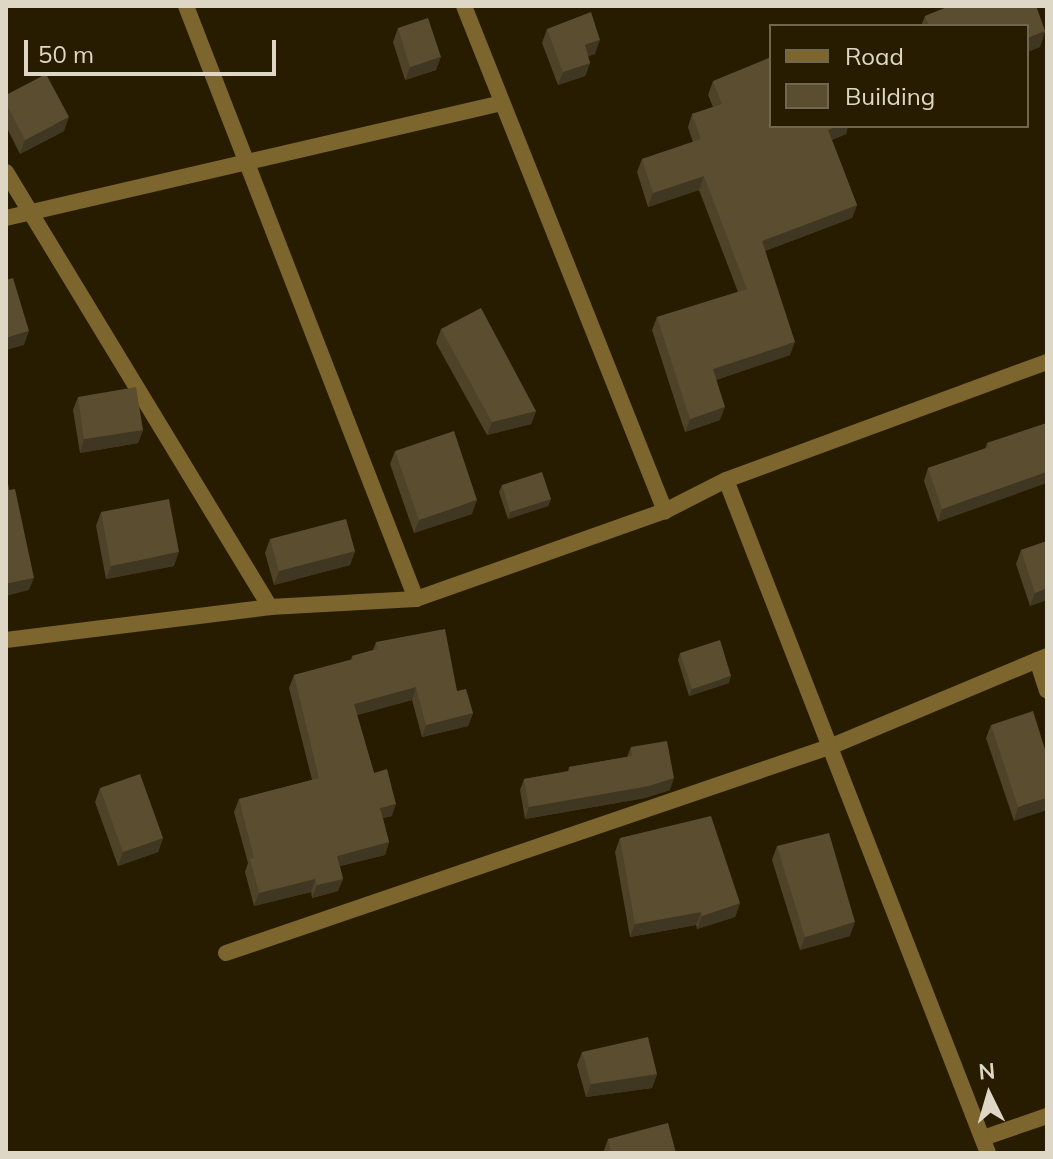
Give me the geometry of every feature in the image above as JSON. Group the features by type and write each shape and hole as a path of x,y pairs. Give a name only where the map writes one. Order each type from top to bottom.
{"street":[{"path":"186,6 416,599"},
{"path":"464,6 665,511"},
{"path":"6,218 502,103"},
{"path":"6,172 270,607"},
{"path":"6,640 270,607 416,599 665,511 726,480 1047,362"},
{"path":"726,480 985,1145 1047,1116"},
{"path":"226,953 832,746 1042,658 1047,690"}],"building":[{"path":"950,6 1036,6 1045,31 1029,37 1029,24 928,24 925,16"},
{"path":"591,12 600,40 585,45 590,63 563,72 547,29"},
{"path":"428,18 441,57 410,67 398,28"},
{"path":"769,58 769,128 832,128 828,130 857,205 762,241 795,342 713,369 725,407 690,419 657,317 747,289 704,176 653,193 642,159 701,139 692,114 722,104 713,81"},
{"path":"46,74 69,117 25,140 6,103 6,95"},
{"path":"13,278 29,331 6,338 6,280"},
{"path":"481,308 536,411 492,422 441,329"},
{"path":"136,387 143,430 84,439 78,397"},
{"path":"1047,423 1047,472 942,509 928,468 989,447 987,443"},
{"path":"454,431 477,500 419,520 395,451"},
{"path":"6,470 9,490 15,489 34,578 6,584"},
{"path":"542,472 551,499 510,512 502,485"},
{"path":"169,499 179,552 111,566 101,512"},
{"path":"346,519 355,551 279,571 270,539"},
{"path":"1047,541 1047,588 1035,593 1021,550"},
{"path":"445,629 457,691 466,689 473,713 426,725 416,687 354,704 374,773 387,769 396,804 380,808 389,842 337,856 343,879 317,885 315,879 259,893 239,799 319,778 294,675 353,659 352,656 377,649 376,642"},
{"path":"720,640 731,676 692,689 680,653"},
{"path":"1033,711 1047,756 1047,798 1018,807 991,725"},
{"path":"667,741 674,778 649,786 529,807 524,779 632,756 631,747"},
{"path":"140,774 163,838 123,852 100,788"},
{"path":"711,816 740,903 702,916 701,912 635,924 620,838"},
{"path":"829,833 855,922 805,937 777,846"},
{"path":"648,1037 657,1074 591,1084 582,1052"},
{"path":"668,1123 676,1153 611,1153 608,1139"}]}
